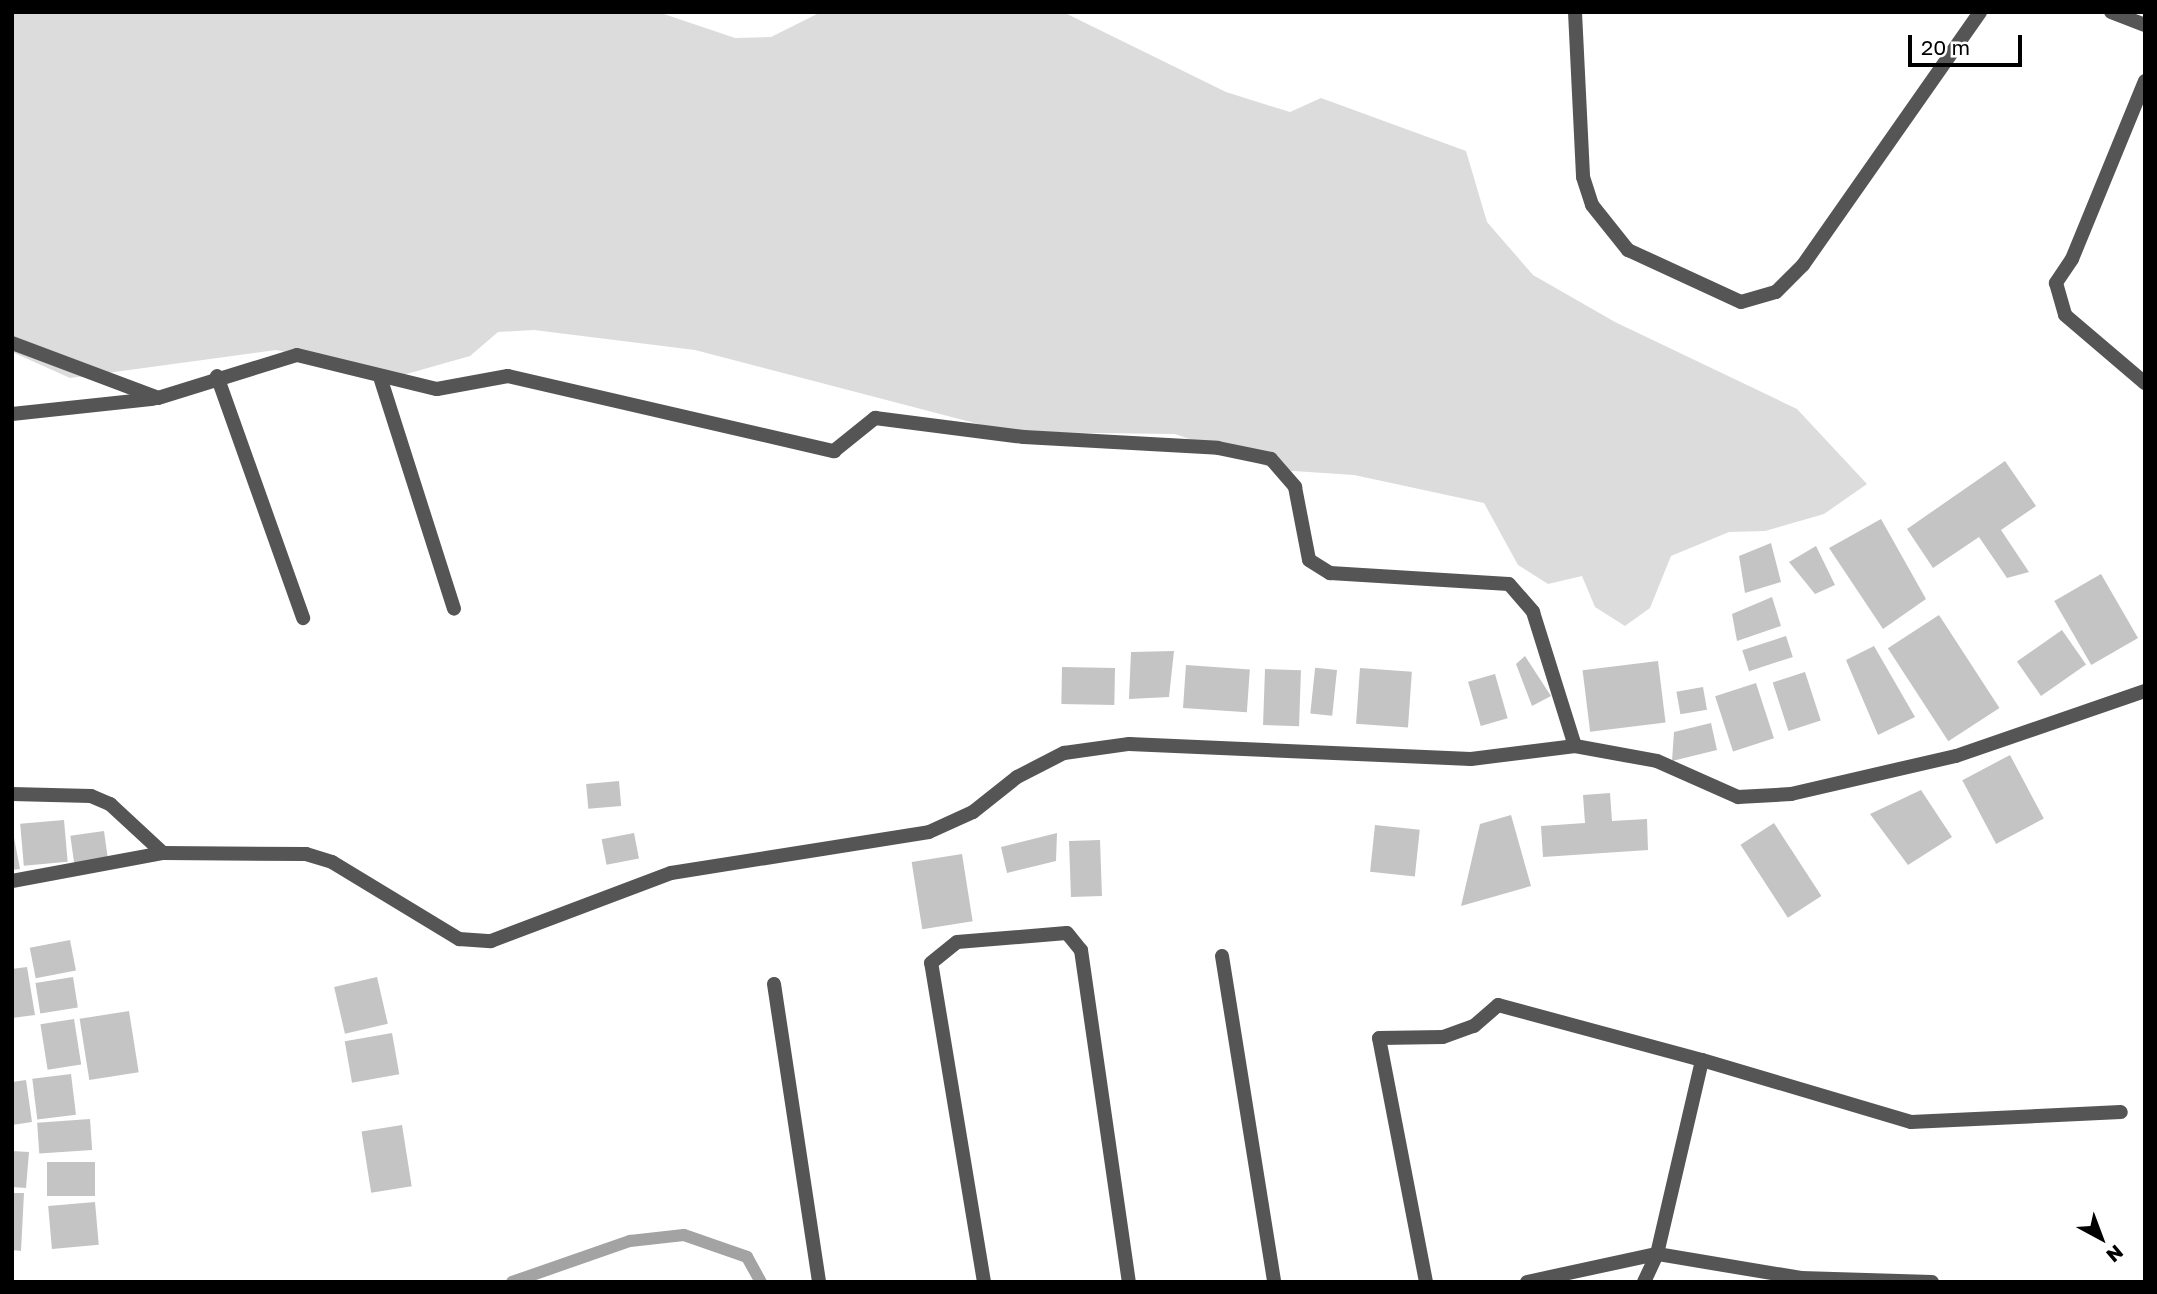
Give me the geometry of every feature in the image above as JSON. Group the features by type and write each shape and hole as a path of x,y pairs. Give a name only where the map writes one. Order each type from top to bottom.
{"street":[{"path":"1575,12 1583,177 1592,205 1628,250 1741,302 1776,292 1802,265 1980,12"},
{"path":"2111,12 2145,25"},
{"path":"2145,81 2056,291 2065,315 2145,383"},
{"path":"12,343 158,398"},
{"path":"12,414 158,398 217,376 297,355 381,380 438,389 508,376 834,451 875,418 1024,437 1218,448 1271,459 1295,487 1309,560 1330,573 1509,584 1533,612 1575,746"},
{"path":"217,376 303,618"},
{"path":"381,380 454,609"},
{"path":"12,881 163,853 306,855 332,862 459,939 491,941 671,873 929,832 973,812 1017,777 1064,753 1153,744 1471,759 1575,746 1657,761 1738,797 1791,794 1956,756 2145,691"},
{"path":"12,794 90,796 110,804 163,853"},
{"path":"984,1282 931,963 957,942 1067,933 1081,950 1129,1282"},
{"path":"1222,956 1274,1282"},
{"path":"774,984 819,1282"},
{"path":"1426,1282 1379,1038 1443,1037 1474,1026 1498,1005 1702,1060 1911,1122 2121,1112"},
{"path":"1644,1282 1657,1254 1702,1060"},
{"path":"1527,1282 1657,1254 1801,1278 1932,1282"}],"shaded area":[{"path":"12,12 658,12 735,38 771,37 821,12 1063,12 1226,92 1290,112 1321,98 1466,151 1487,222 1533,275 1615,322 1797,409 1867,484 1824,514 1765,531 1729,532 1671,556 1650,608 1625,626 1595,607 1582,576 1548,584 1518,565 1484,503 1354,475 1278,470 1175,434 1009,432 695,350 534,330 498,332 470,356 403,375 276,350 70,378 12,352"}],"building":[{"path":"2005,461 2036,506 2001,530 2029,572 2007,578 1979,537 1933,568 1907,529"},
{"path":"1881,519 1926,599 1883,629 1829,548"},
{"path":"1771,543 1781,582 1745,593 1739,556"},
{"path":"1816,546 1835,585 1815,594 1789,562"},
{"path":"2101,574 2138,638 2091,665 2054,601"},
{"path":"1772,597 1781,626 1737,641 1732,614"},
{"path":"1939,615 1999,708 1948,741 1888,648"},
{"path":"2062,630 2086,664 2041,696 2017,662"},
{"path":"1786,636 1793,657 1749,671 1742,650"},
{"path":"1874,646 1915,717 1878,735 1846,660"},
{"path":"1174,651 1169,697 1129,699 1131,652"},
{"path":"1525,656 1551,696 1532,706 1516,664"},
{"path":"1658,661 1666,723 1590,732 1583,670"},
{"path":"1186,665 1250,669 1247,712 1183,708"},
{"path":"1062,667 1115,668 1114,705 1061,704"},
{"path":"1315,668 1337,670 1332,716 1310,713"},
{"path":"1360,668 1412,672 1408,727 1356,724"},
{"path":"1265,669 1301,670 1299,726 1263,725"},
{"path":"1805,672 1821,721 1788,731 1773,683"},
{"path":"1495,674 1508,718 1481,726 1468,682"},
{"path":"1756,683 1774,738 1733,751 1715,696"},
{"path":"1703,687 1707,710 1680,714 1676,692"},
{"path":"1711,723 1717,750 1672,761 1674,732"},
{"path":"2010,755 2044,819 1996,844 1962,780"},
{"path":"619,781 621,806 588,809 586,784"},
{"path":"1921,790 1952,837 1908,865 1870,814"},
{"path":"1610,793 1612,821 1647,819 1648,850 1543,857 1541,826 1585,823 1583,795"},
{"path":"1511,815 1531,886 1461,906 1480,824"},
{"path":"64,820 68,862 24,866 20,824"},
{"path":"1774,823 1821,896 1788,918 1740,845"},
{"path":"1375,825 1420,830 1415,876 1370,872"},
{"path":"12,827 20,869 12,870"},
{"path":"104,831 108,859 74,863 70,836"},
{"path":"634,833 639,859 607,865 602,839"},
{"path":"1057,833 1056,861 1007,873 1001,847"},
{"path":"1100,840 1102,896 1071,897 1069,841"},
{"path":"962,854 973,921 922,929 912,862"},
{"path":"70,940 76,970 36,978 30,948"},
{"path":"27,967 35,1015 12,1018 12,969"},
{"path":"73,977 78,1008 40,1014 35,983"},
{"path":"377,977 388,1024 345,1034 334,987"},
{"path":"129,1011 139,1072 89,1080 80,1019"},
{"path":"74,1019 81,1064 48,1070 40,1024"},
{"path":"392,1033 399,1074 352,1083 345,1041"},
{"path":"71,1074 76,1115 37,1119 32,1079"},
{"path":"26,1080 32,1122 12,1125 12,1082"},
{"path":"90,1119 92,1150 39,1154 37,1123"},
{"path":"402,1125 412,1186 371,1193 362,1131"},
{"path":"12,1151 29,1152 26,1188 12,1187"},
{"path":"47,1162 95,1162 95,1196 47,1196"},
{"path":"12,1193 24,1193 21,1251 12,1250"},
{"path":"95,1202 99,1245 52,1249 48,1206"}],"waterway":[{"path":"512,1282 630,1241 684,1235 747,1257 761,1282"}]}
